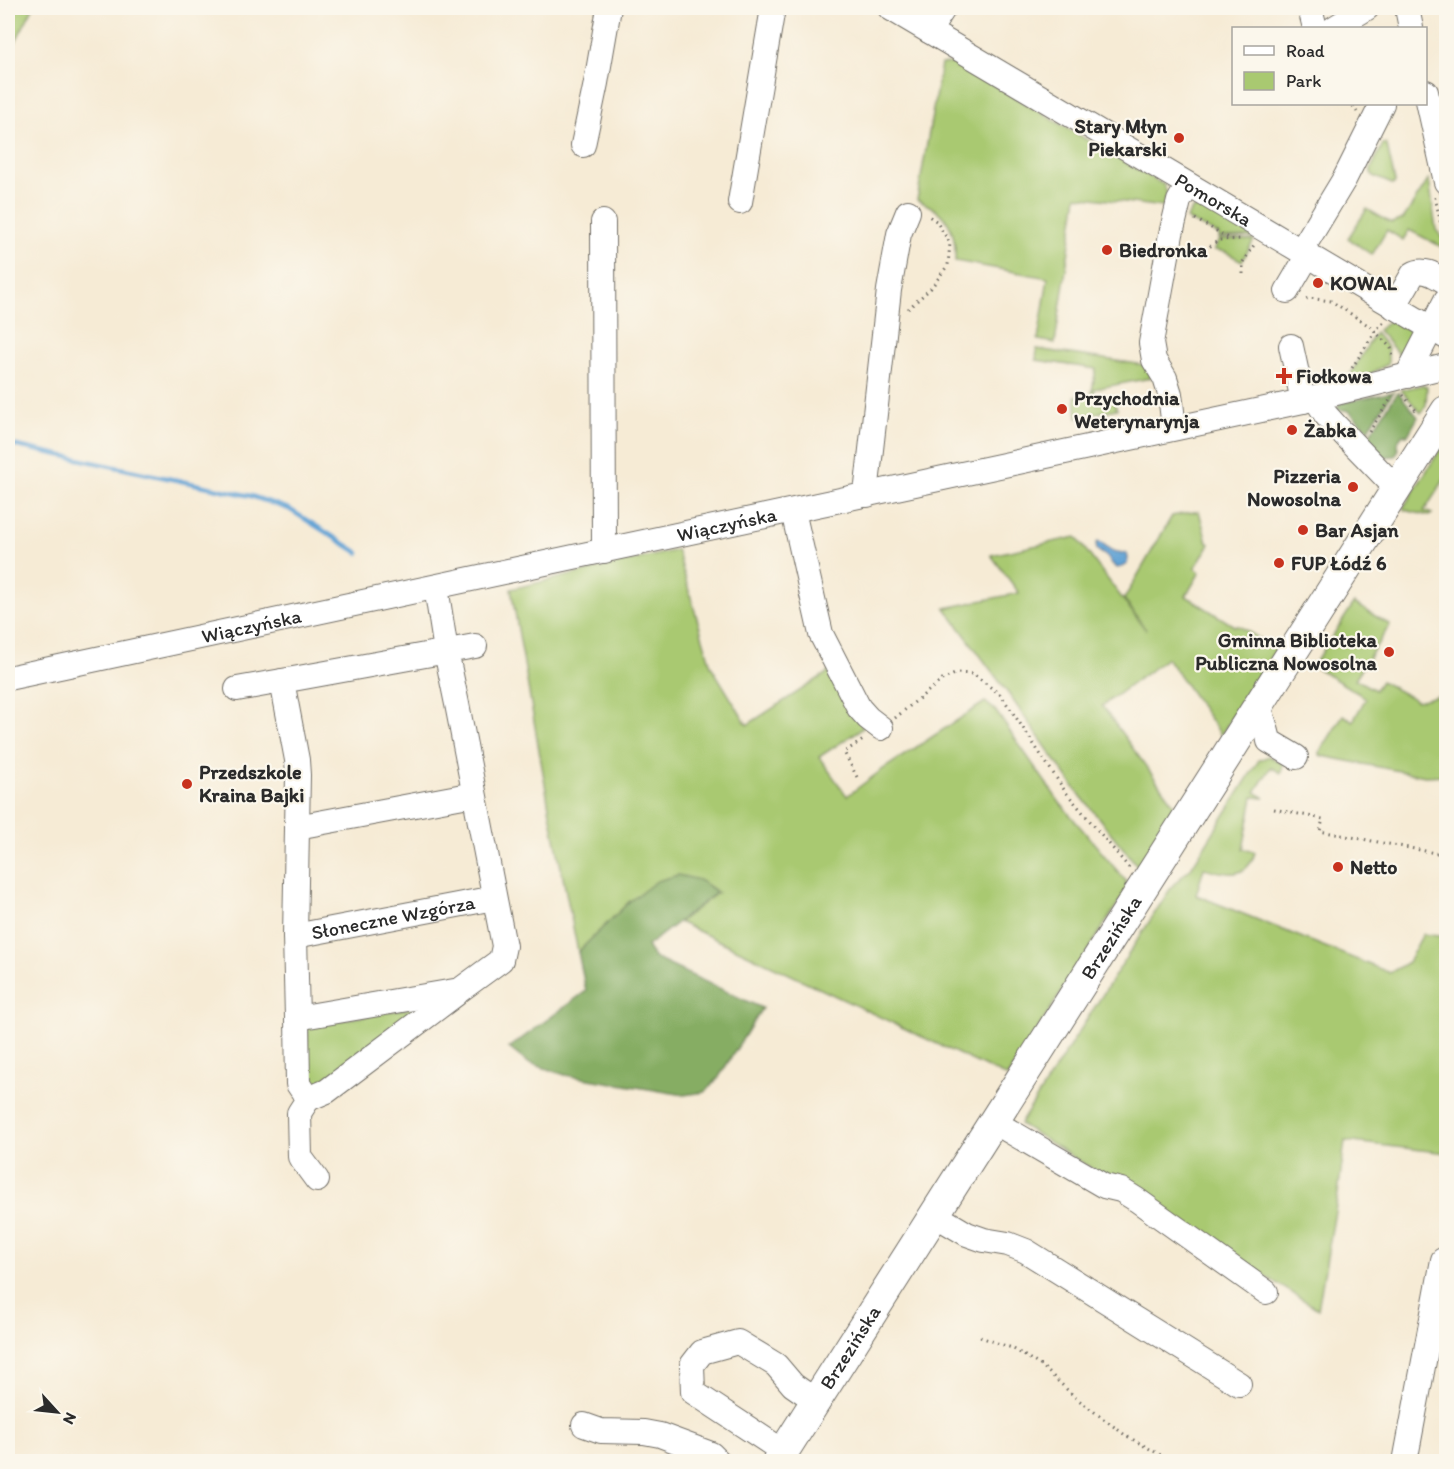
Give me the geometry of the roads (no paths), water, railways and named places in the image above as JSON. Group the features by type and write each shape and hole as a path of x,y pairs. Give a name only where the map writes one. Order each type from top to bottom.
{"main road":[{"name":"Brzezińska","path":"780,1457 1397,489 1433,414"}],"street":[{"path":"583,145 609,8"},
{"path":"740,202 773,8"},
{"name":"Pomorska","path":"890,8 1304,253 1391,313 1439,333"},
{"path":"929,31 944,8"},
{"path":"1310,8 1315,27"},
{"path":"1336,27 1367,8"},
{"path":"1407,8 1412,27"},
{"path":"1427,101 1446,182"},
{"path":"1295,296 1304,253 1382,105"},
{"path":"1174,428 1170,394 1165,378 1154,360 1151,343 1171,234 1179,201 1188,185"},
{"path":"867,495 889,290 899,234 908,212"},
{"path":"603,222 604,551"},
{"path":"1391,313 1413,274 1417,271 1423,271 1446,282"},
{"path":"1399,381 1439,333 1446,300"},
{"path":"1291,346 1309,399 1397,489"},
{"name":"Wiączyńska","path":"8,678 1399,381 1446,366"},
{"path":"793,511 821,634 859,708 882,728"},
{"name":"Słoneczne Wzgórza","path":"282,681 298,775 295,936 298,1084 308,1099 327,1090 501,960 504,946 446,651 436,587"},
{"path":"237,689 474,646"},
{"path":"1260,704 1269,741 1296,757"},
{"path":"1228,754 1261,746 1269,741"},
{"path":"297,827 474,794"},
{"name":"Słoneczne Wzgórza","path":"295,936 494,898"},
{"name":"Słoneczne Wzgórza","path":"297,1018 460,990"},
{"path":"308,1099 299,1113 300,1157 316,1180"},
{"path":"994,1122 1104,1186 1121,1190 1266,1292"},
{"path":"935,1215 967,1234 1026,1251 1239,1384"},
{"path":"1405,1461 1443,1260"},
{"path":"780,1457 750,1431 693,1392 692,1365 702,1352 738,1342 777,1365 793,1385 816,1401"},
{"path":"584,1425 601,1431 644,1432 660,1435 711,1454 719,1461"}],"water":[{"path":"1098,542 1113,551 1127,554 1127,564 1117,568 1097,550"}],"waterway":[{"path":"8,444 251,496 289,509 359,553"}],"place":[{"name":"Stary Młyn Piekarski","path":"1179,138"},
{"name":"Biedronka","path":"1107,250"},
{"name":"KOWAL","path":"1318,283"},
{"name":"Fiołkowa","path":"1284,376"},
{"name":"Przychodnia Weterynarynja","path":"1062,409"},
{"name":"Żabka","path":"1292,430"},
{"name":"Pizzeria Nowosolna","path":"1353,487"},
{"name":"Bar Asjan","path":"1303,530"},
{"name":"FUP Łódź 6","path":"1279,563"},
{"name":"Gminna Biblioteka Publiczna Nowosolna","path":"1389,652"},
{"name":"Przedszkole Kraina Bajki","path":"187,784"},
{"name":"Netto","path":"1338,867"}]}
